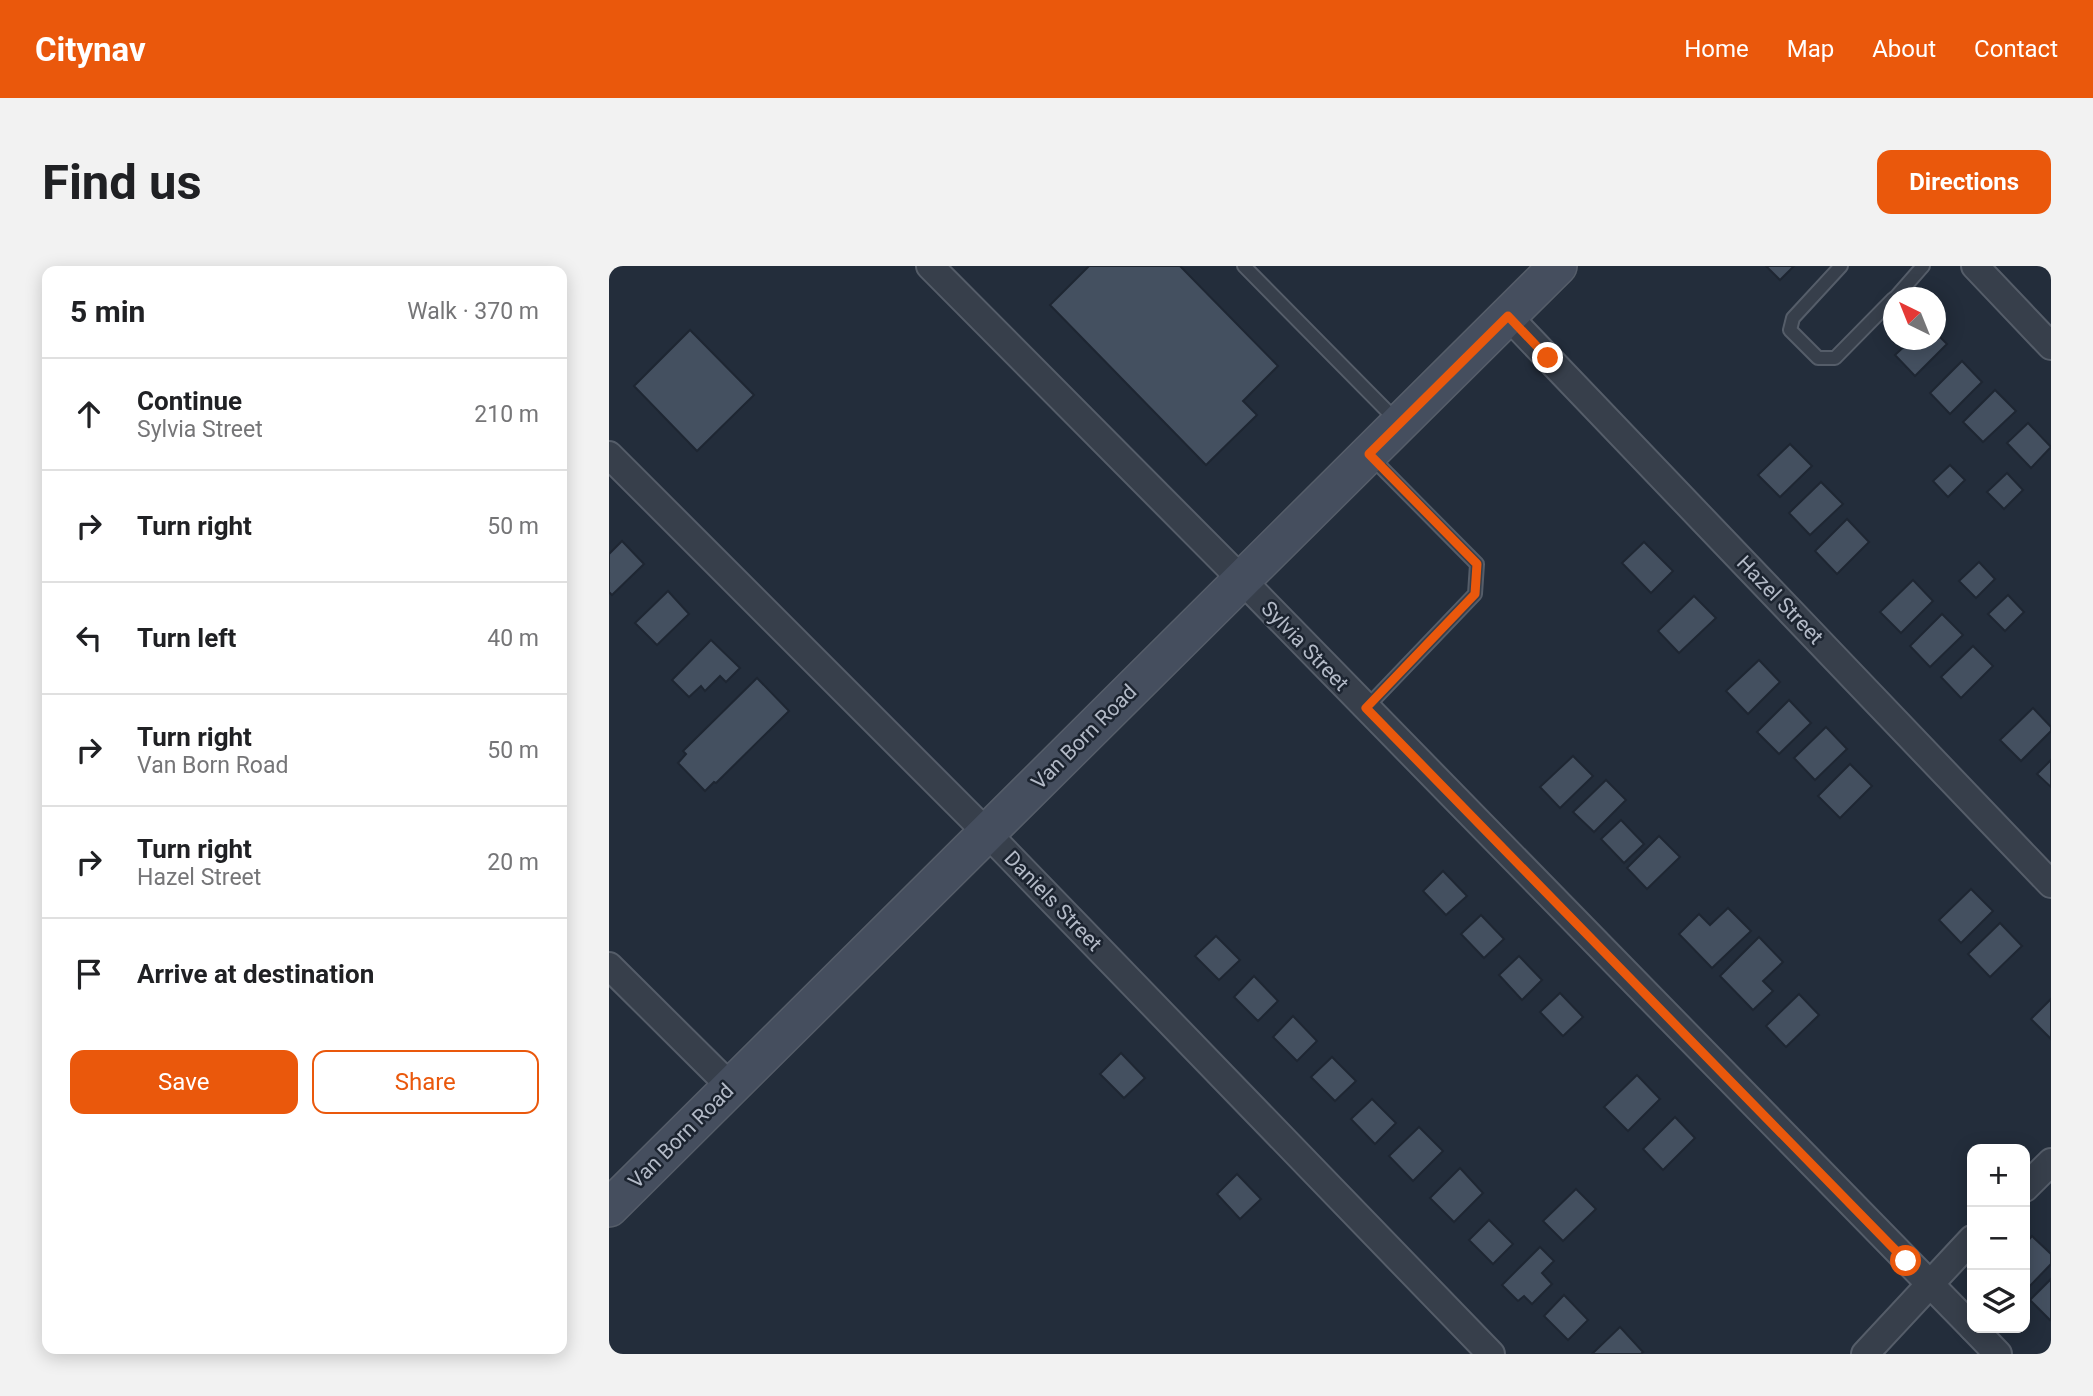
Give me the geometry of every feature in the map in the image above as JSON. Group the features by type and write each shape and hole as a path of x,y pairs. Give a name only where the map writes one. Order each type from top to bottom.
{"main road":[{"name":"Van Born Road","path":"609,1208 1558,266"}],"street":[{"name":"Sylvia Street","path":"930,266 1967,1321"},
{"path":"1975,266 2051,346"},
{"name":"Hazel Street","path":"1508,316 2051,884"},
{"name":"Daniels Street","path":"609,455 987,833 1491,1354"},
{"path":"609,966 731,1087"},
{"path":"2030,1183 2051,1162"},
{"path":"1865,1354 1967,1245"},
{"name":"Sylvia Street","path":"1979,1333 1998,1354"}],"lane":[{"path":"1244,266 1400,424"},
{"path":"1841,266 1793,318 1790,330 1818,358 1835,358 1883,309"},
{"path":"1904,287 1923,266"},
{"path":"1366,708 1475,594 1477,564 1369,454"}],"building":[{"path":"1089,266 1180,266 1278,366 1243,401 1257,415 1206,465 1050,305"},
{"path":"1766,266 1794,266 1780,280"},
{"path":"690,330 754,395 697,451 634,386"},
{"path":"1900,350 1941,350 1915,376 1895,355"},
{"path":"1962,361 1982,382 1950,414 1930,393"},
{"path":"1995,390 2016,411 1983,442 1963,422"},
{"path":"2028,423 2051,447 2031,468 2007,443"},
{"path":"1790,444 1812,466 1780,497 1758,475"},
{"path":"1950,465 1965,480 1948,497 1933,481"},
{"path":"2007,473 2023,490 2004,509 1987,492"},
{"path":"1821,482 1843,504 1810,535 1789,513"},
{"path":"1847,519 1869,542 1837,574 1815,551"},
{"path":"622,541 644,564 612,595 609,592 609,554"},
{"path":"1644,542 1673,571 1651,593 1622,563"},
{"path":"1979,562 1995,579 1976,598 1959,581"},
{"path":"1913,580 1933,601 1901,633 1880,612"},
{"path":"668,591 689,614 657,645 635,623"},
{"path":"2008,595 2024,612 2005,631 1988,614"},
{"path":"1694,596 1716,618 1679,653 1658,631"},
{"path":"1942,614 1963,635 1930,667 1910,646"},
{"path":"711,640 740,668 726,682 720,676 705,691 701,686 689,697 672,680"},
{"path":"1973,646 1993,666 1961,698 1941,677"},
{"path":"1759,660 1780,682 1748,714 1726,691"},
{"path":"757,678 789,711 705,791 678,763 686,754 683,751"},
{"path":"1789,700 1811,723 1779,754 1757,732"},
{"path":"2033,708 2051,727 2051,731 2021,761 2000,740"},
{"path":"1826,727 1847,749 1815,780 1794,758"},
{"path":"1573,756 1593,776 1560,808 1540,787"},
{"path":"2051,760 2051,787 2037,774"},
{"path":"1850,764 1872,786 1840,818 1818,796"},
{"path":"1606,780 1626,800 1594,832 1573,812"},
{"path":"1621,820 1644,844 1624,863 1601,839"},
{"path":"1659,836 1680,857 1647,889 1627,868"},
{"path":"1443,871 1467,896 1446,915 1423,891"},
{"path":"1971,889 1993,911 1961,943 1939,920"},
{"path":"1728,908 1751,931 1712,968 1679,934 1699,914 1710,925"},
{"path":"1481,915 1504,939 1484,958 1461,934"},
{"path":"2000,923 2022,946 1990,977 1968,954"},
{"path":"1216,936 1240,960 1219,980 1195,956"},
{"path":"1759,937 1783,962 1763,981 1773,991 1753,1010 1720,976"},
{"path":"1519,956 1542,980 1522,1000 1499,975"},
{"path":"1254,976 1278,1001 1258,1021 1234,997"},
{"path":"1560,993 1583,1017 1563,1036 1540,1012"},
{"path":"1799,994 1819,1015 1786,1047 1766,1026"},
{"path":"2051,999 2051,1039 2031,1019"},
{"path":"1293,1016 1317,1041 1297,1061 1273,1037"},
{"path":"1121,1053 1145,1078 1124,1098 1100,1074"},
{"path":"1332,1057 1356,1081 1335,1101 1311,1077"},
{"path":"1637,1075 1660,1099 1628,1131 1604,1107"},
{"path":"1372,1099 1396,1123 1375,1144 1351,1119"},
{"path":"1675,1117 1695,1138 1663,1170 1643,1149"},
{"path":"1419,1127 1443,1151 1413,1181 1389,1156"},
{"path":"1460,1168 1483,1193 1454,1222 1430,1198"},
{"path":"1237,1174 1261,1199 1240,1219 1217,1194"},
{"path":"1576,1189 1596,1209 1563,1241 1543,1221"},
{"path":"1489,1220 1513,1244 1493,1264 1469,1240"},
{"path":"2032,1236 2051,1254 2051,1264 2030,1286 2030,1270"},
{"path":"1540,1247 1554,1261 1542,1273 1552,1284 1532,1304 1524,1296 1518,1301 1502,1285"},
{"path":"2051,1279 2050,1320 2030,1300"},
{"path":"1564,1295 1588,1320 1568,1340 1544,1316"},
{"path":"1620,1327 1643,1352 1641,1354 1592,1354"}],"route":[{"path":"1548,358 1508,316 1369,454 1477,564 1475,594 1366,708 1906,1261"}]}
